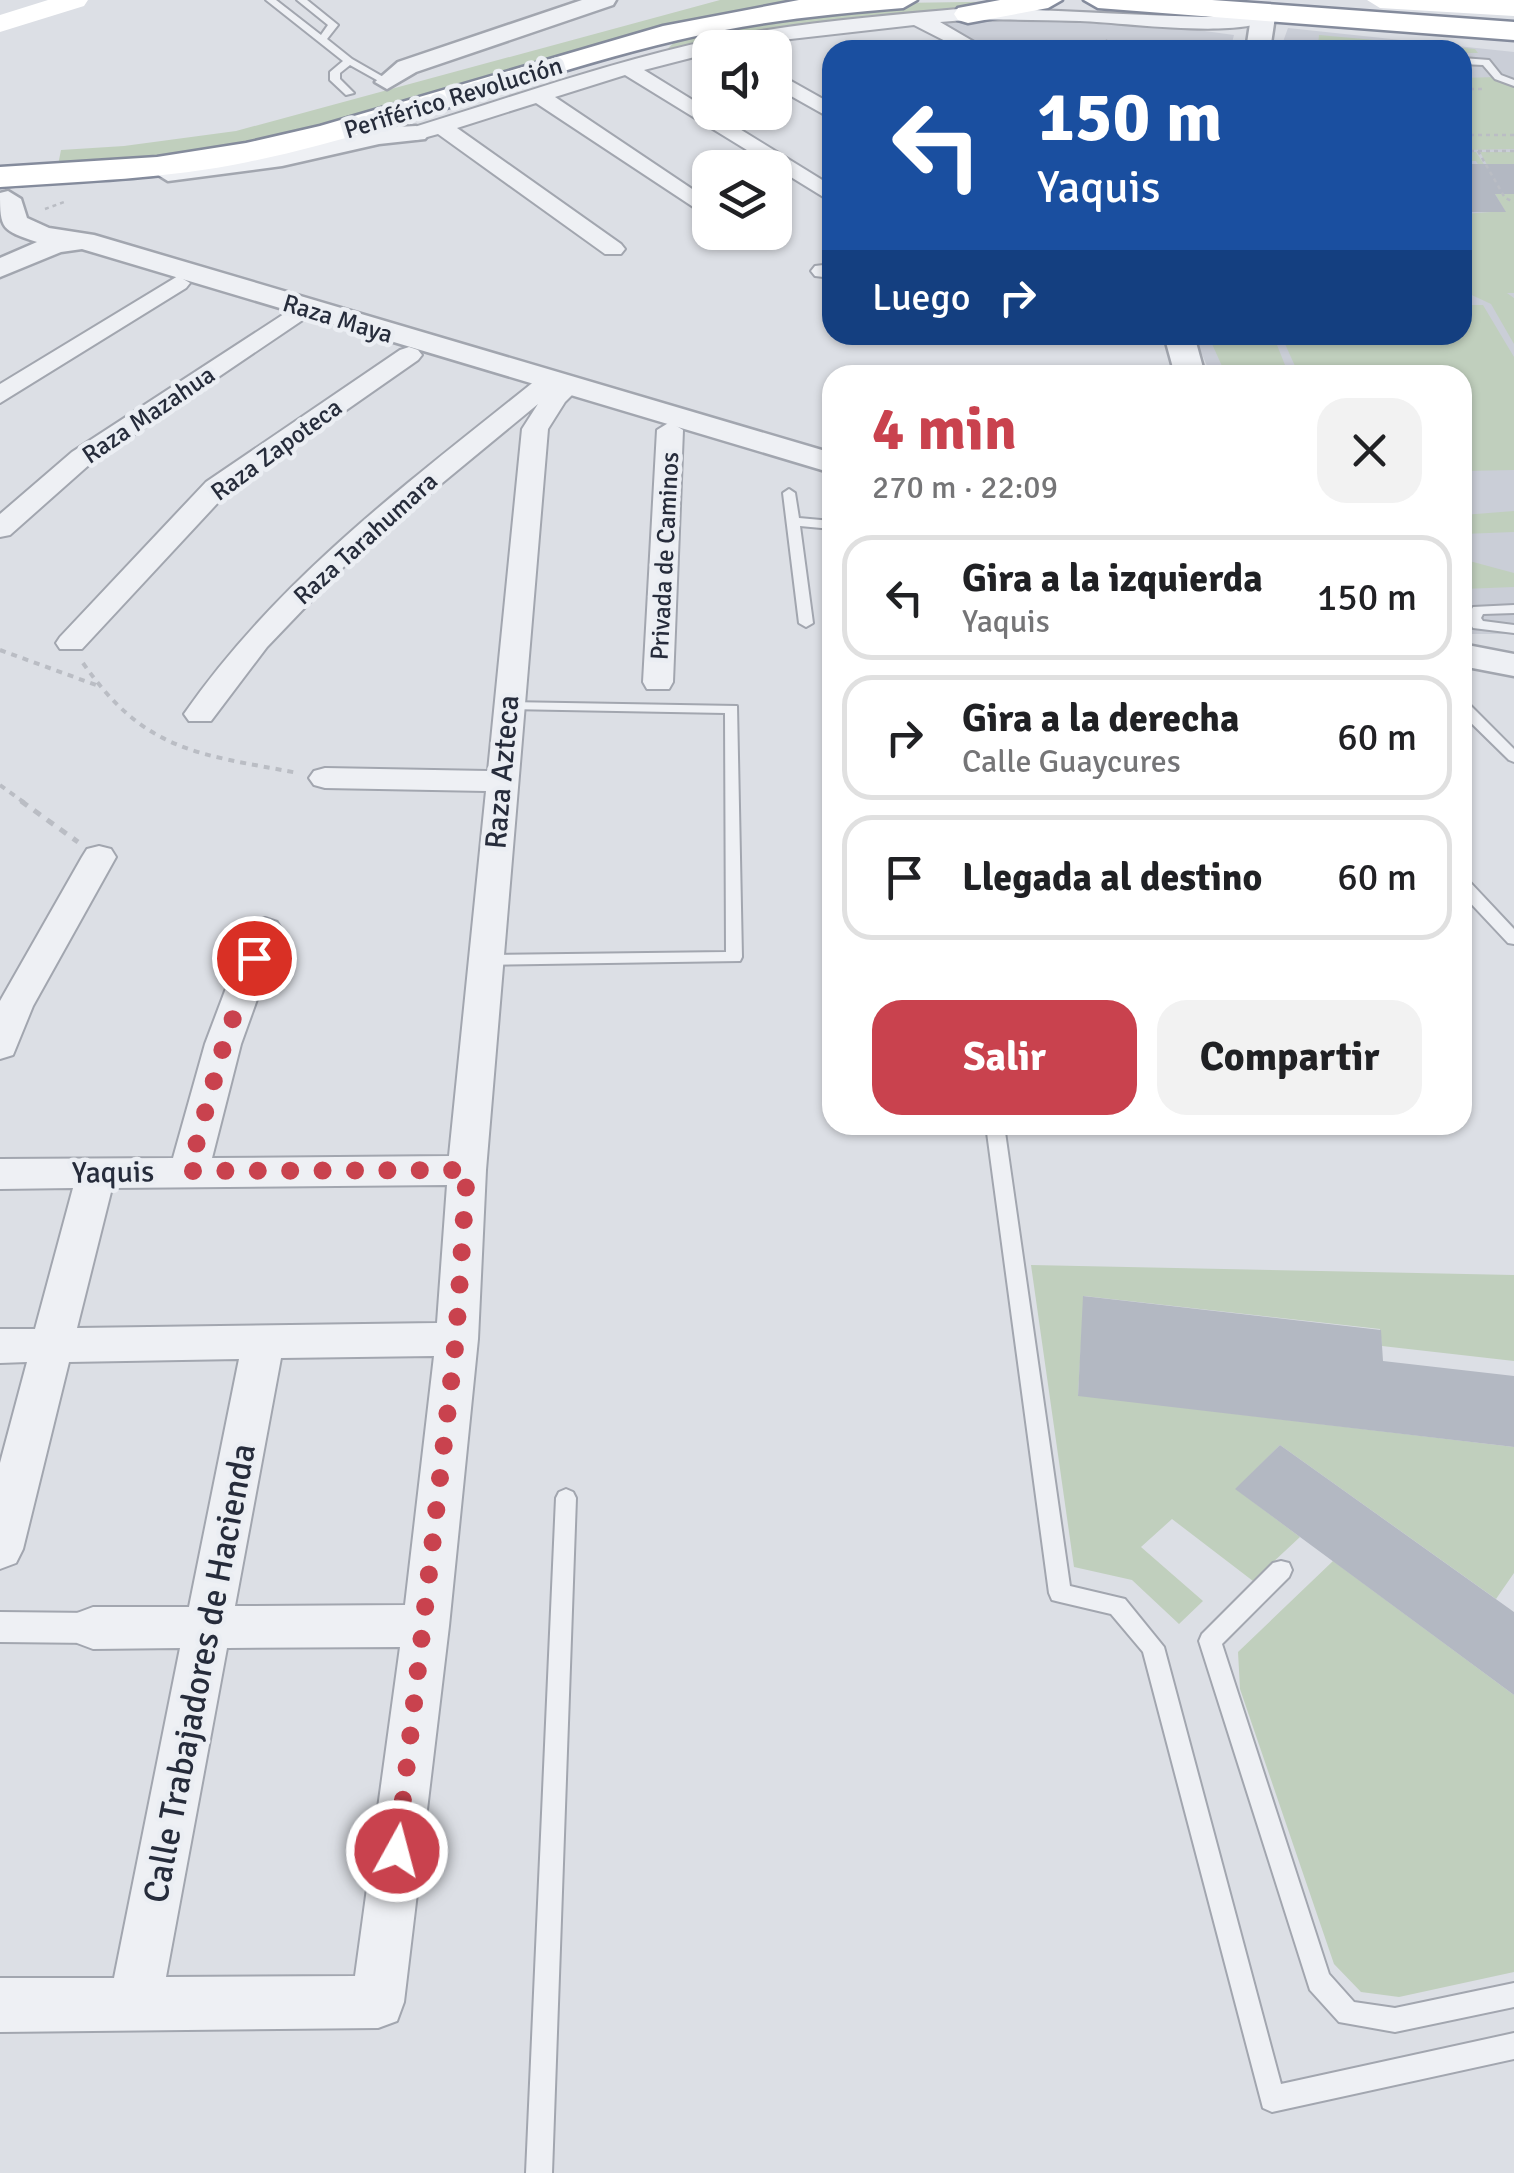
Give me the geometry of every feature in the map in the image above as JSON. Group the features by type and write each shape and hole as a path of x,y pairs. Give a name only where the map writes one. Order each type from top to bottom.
{"highway":[{"name":"Periférico Revolución","path":"311,104 694,0"},
{"path":"1098,0 1212,8 1513,16"},
{"path":"1327,0 1513,16"},
{"name":"Periférico Revolución","path":"21,146 246,153 328,134 673,32 802,8 908,8"},
{"path":"968,14 1044,14"},
{"path":"638,66 673,32"},
{"name":"Periférico Revolución","path":"3,192 157,152"}],"main road":[{"path":"0,24 75,0"},
{"path":"1380,0 1513,16"},
{"path":"1212,8 1263,17 1514,40"}],"street":[{"path":"387,82 407,67 604,0"},
{"path":"1433,0 1513,16"},
{"path":"908,8 961,40"},
{"path":"792,32 908,8 968,14"},
{"path":"1044,14 1210,23 1263,17 1260,40"},
{"path":"816,28 838,40"},
{"path":"3,192 252,163 379,136 429,130 692,53"},
{"path":"638,66 822,189"},
{"path":"792,88 822,107"},
{"path":"539,96 692,199"},
{"path":"429,130 613,249"},
{"path":"46,184 157,152"},
{"name":"Raza Maya","path":"3,192 14,223 25,230 552,389 822,461"},
{"name":"Raza Maya","path":"0,228 70,243 178,283 297,313 409,355 552,389 670,430 822,474"},
{"path":"0,268 70,243"},
{"path":"0,394 178,283"},
{"name":"Raza Mazahua","path":"0,529 81,458 297,313"},
{"name":"Raza Zapoteca","path":"71,643 216,488 409,355"},
{"name":"Raza Azteca","path":"135,2004 378,2002 426,1626 456,1339 467,1170 535,429 552,389"},
{"name":"Raza Tarahumara","path":"200,714 256,641 345,549 552,389"},
{"name":"Privada de Caminos","path":"658,682 670,430"},
{"path":"1472,658 1514,665"},
{"path":"325,778 501,781"},
{"path":"0,1046 15,1006 99,858"},
{"path":"189,1171 224,1044 264,930"},
{"name":"Yaquis","path":"0,1174 467,1170"},
{"path":"0,1550 96,1172"},
{"path":"0,1346 456,1339"},
{"name":"Calle Trabajadores de Hacienda","path":"135,2004 262,1342"},
{"path":"0,1627 426,1626"},
{"path":"0,2005 135,2004"}],"lane":[{"path":"270,0 349,62 387,82"},
{"path":"301,0 333,25 321,40"},
{"path":"1472,61 1486,62 1498,77 1514,83"},
{"path":"349,62 335,72 336,80 349,93"},
{"path":"789,493 806,622"},
{"path":"792,521 822,524"},
{"path":"1514,609 1478,610 1474,618 1478,625 1514,629"},
{"path":"486,962 734,957 732,709 508,706"},
{"path":"1472,715 1514,756"},
{"path":"1472,895 1514,940"},
{"path":"996,1135 1060,1593 1117,1606 1154,1646 1272,2099 1514,2046"},
{"path":"539,2173 566,1498"},
{"path":"1281,1570 1210,1641 1319,1981 1348,2013 1395,2020 1514,1996"}],"path":[{"path":"1472,135 1514,135"},
{"path":"1472,151 1514,151"},
{"path":"1478,151 1505,198 1514,202"},
{"path":"0,650 96,686"},
{"path":"0,784 99,858"}],"shaded area":[{"path":"930,20 1146,23 1234,35 1233,40 969,40"},
{"path":"1288,28 1401,40 1284,40"},
{"path":"1472,48 1514,52 1514,634 1472,634 1472,365 1207,365 1198,345 1472,345"}],"green space":[{"path":"720,0 828,0 709,30 692,30 692,34 243,147 57,170 61,150 236,131"},
{"path":"1032,1 792,35 792,30 711,30 898,3"},
{"path":"692,33 692,50 662,54 683,34"},
{"path":"1319,35 1375,40 1318,40"},
{"path":"1495,77 1514,85 1514,149 1472,150 1472,78"},
{"path":"1472,152 1476,152 1503,194 1480,152 1514,152 1514,164 1493,164 1509,194 1514,194 1514,293 1507,293 1514,298 1514,344 1491,304 1472,295 1472,213 1505,211 1476,161 1472,161"},
{"path":"1472,305 1483,305 1514,357 1514,470 1472,471 1472,365 1294,365 1286,345 1472,345"},
{"path":"1212,345 1277,345 1285,365 1222,365"},
{"path":"1514,511 1514,532 1472,534 1472,514"},
{"path":"1472,562 1514,573 1514,587 1472,589"},
{"path":"1031,1265 1514,1275 1514,1361 1382,1346 1380,1329 1084,1296 1078,1395 1514,1447 1514,1573 1496,1599 1280,1445 1236,1489 1300,1537 1253,1581 1172,1519 1141,1547 1203,1601 1179,1624 1132,1580 1074,1567"},
{"path":"1333,1561 1514,1695 1514,1972 1399,1997 1361,1992 1334,1964 1240,1689 1238,1652"}],"building":[{"path":"1472,164 1514,164 1514,194 1495,194 1506,212 1472,212"},
{"path":"1083,1296 1381,1330 1383,1361 1514,1376 1514,1447 1078,1396"},
{"path":"1280,1445 1514,1612 1514,1695 1235,1489"}],"route":[{"path":"254,958 224,1044 189,1171 467,1170 456,1339 426,1626 397,1851"}]}
